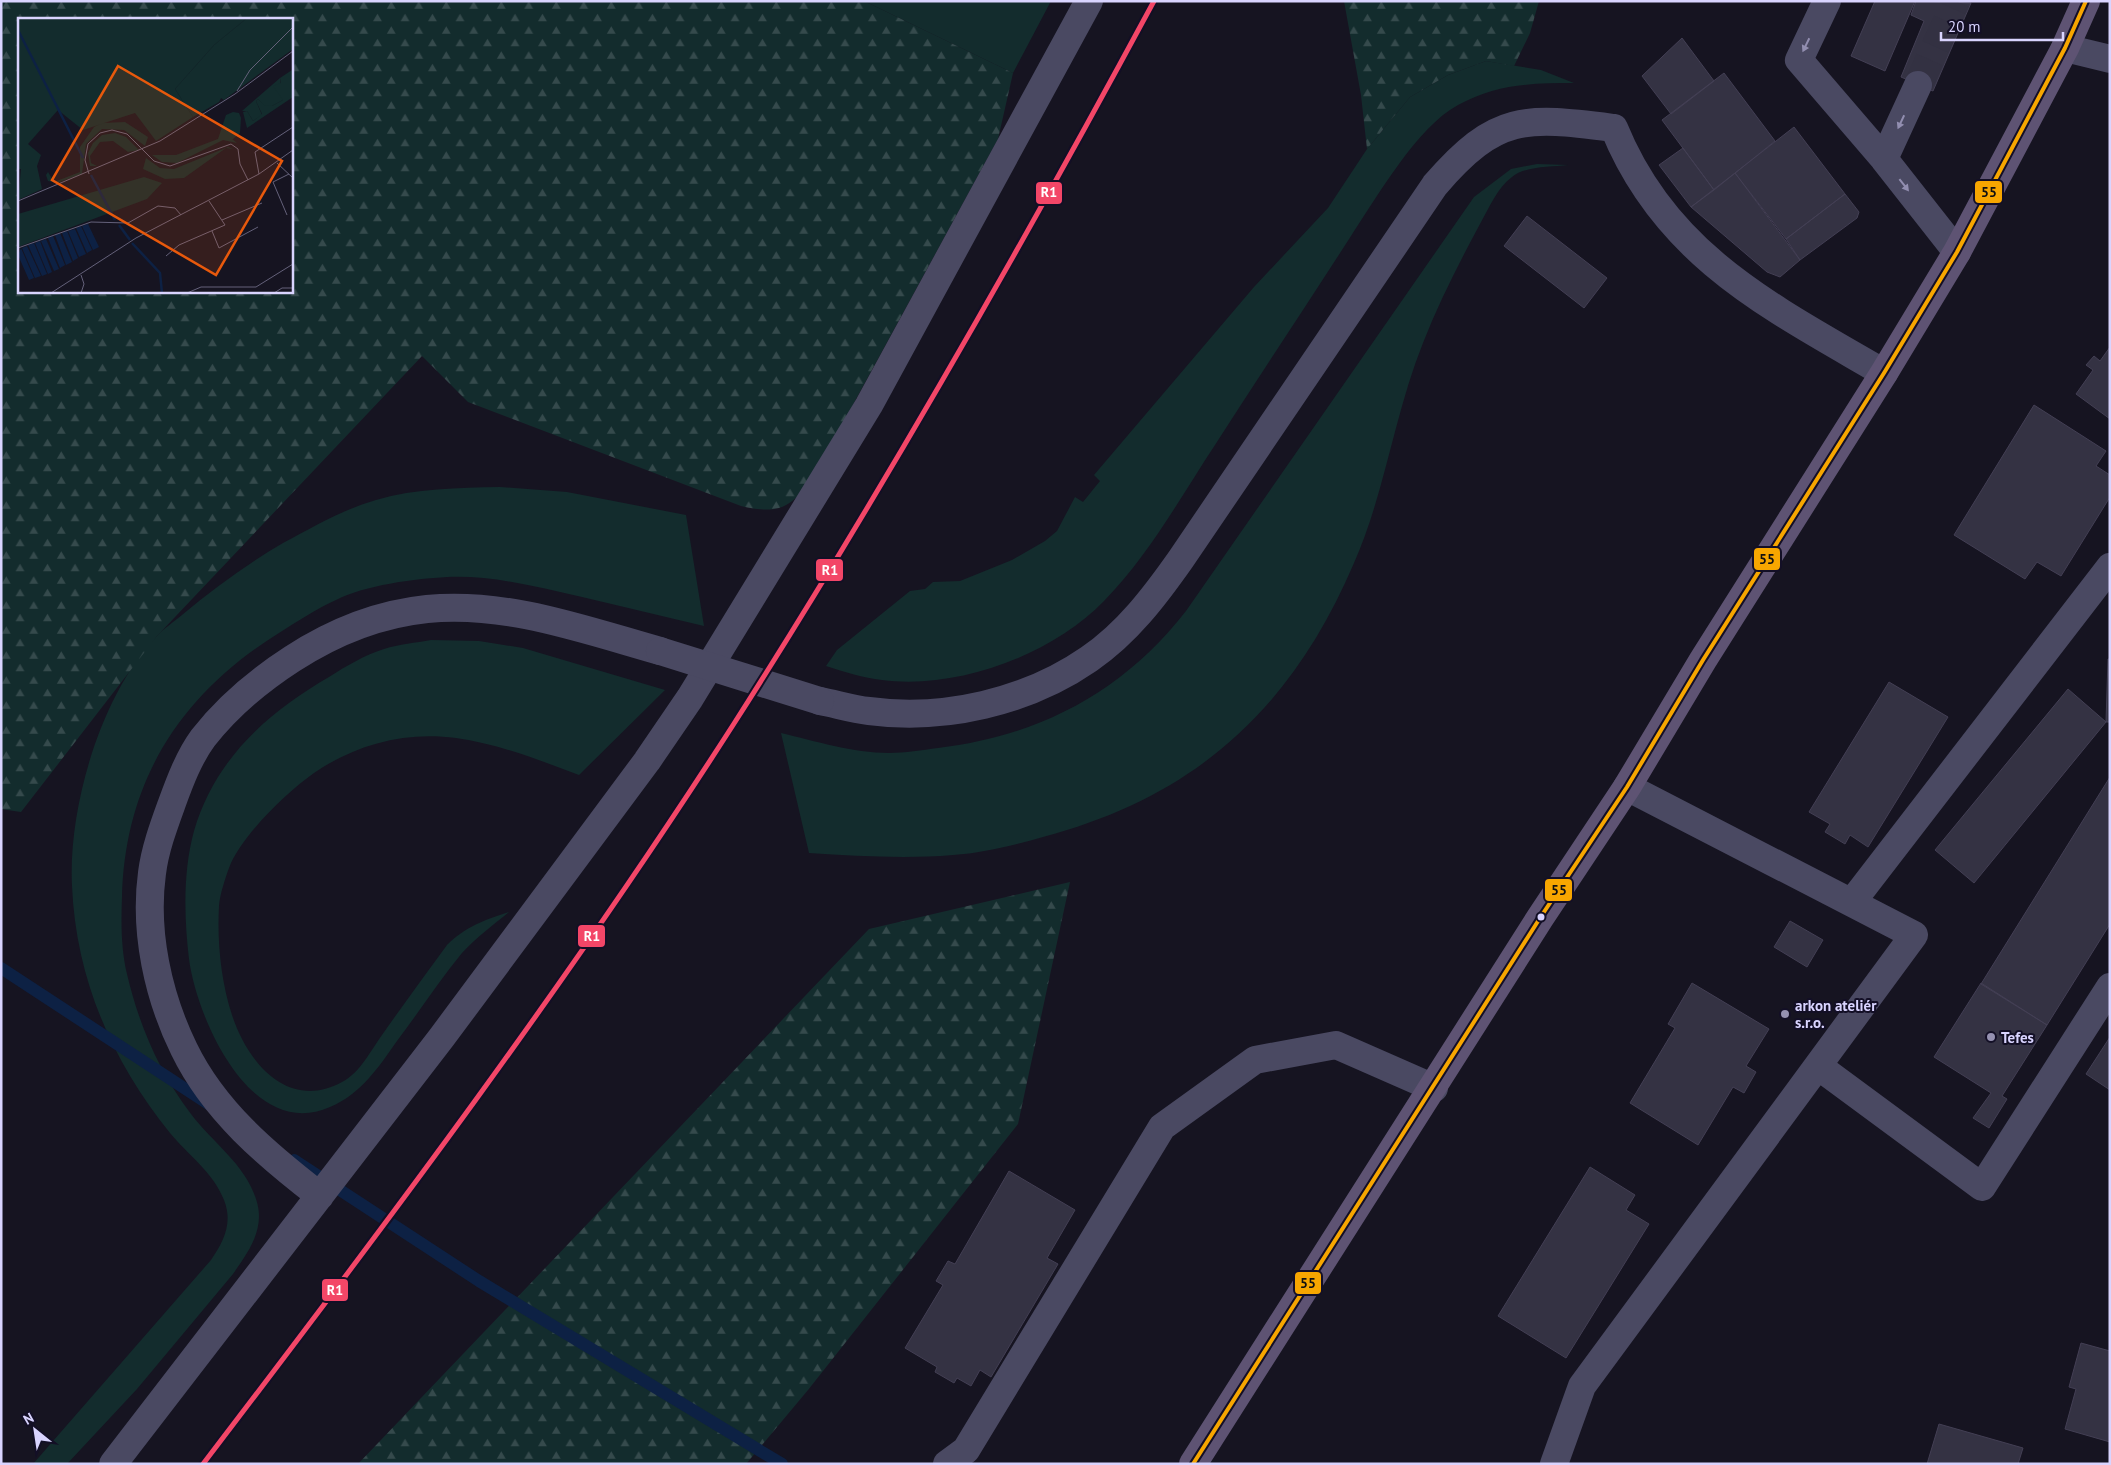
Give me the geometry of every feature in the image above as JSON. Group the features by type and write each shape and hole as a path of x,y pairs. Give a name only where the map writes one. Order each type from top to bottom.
{"main road":[{"path":"1193,1464 1434,1088 1540,918 1628,787 1703,660 1884,374 1958,252 2065,48 2087,2"}],"street":[{"path":"113,1464 320,1196 599,826 690,698 734,630 869,405 1089,1"},
{"path":"1827,1 1799,60 1884,159 1958,252"},
{"path":"2065,48 2110,59"},
{"path":"1884,159 1918,85"},
{"path":"320,1196 284,1168 227,1116 204,1085 184,1050 168,1012 156,966 150,919 152,872 164,824 181,777 202,740 230,706 260,680 304,651 347,629 384,616 426,609 476,609 517,614 570,626 660,651 820,701 870,711 923,713 975,707 1016,696 1056,680 1090,658 1140,612 1182,559 1435,185 1458,158 1478,142 1498,131 1520,123 1544,120 1614,128 1625,156 1643,188 1687,240 1717,267 1780,313 1884,374"},
{"path":"1852,902 2110,567"},
{"path":"1554,1464 1582,1386 1914,935 1628,787"},
{"path":"1818,1066 1982,1187 2110,987"},
{"path":"946,1464 966,1450 1162,1127 1255,1060 1336,1045 1434,1088"}],"green space":[{"path":"1,1 864,1 1013,73 998,139 820,465 804,489 789,504 780,508 769,509 741,506 468,402 422,356 157,636 21,812 1,809"},
{"path":"864,1 1051,1 1013,73"},
{"path":"1344,1 1539,1 1530,33 1514,66 1486,61 1448,75 1410,97 1367,149 1361,95"},
{"path":"1486,61 1541,70 1574,83 1529,84 1486,93 1458,105 1443,115 1428,129 1385,183 1150,545 1104,601 1083,620 1058,638 1002,664 971,674 911,682 868,678 826,666 837,650 910,591 925,589 933,582 960,581 1012,560 1045,541 1057,531 1075,497 1083,502 1100,481 1094,475 1254,287 1328,208 1367,149 1410,97 1448,75"},
{"path":"1537,164 1568,165 1538,168 1517,173 1502,187 1494,199 1464,253 1423,343 1404,398 1382,482 1365,536 1329,615 1301,661 1269,703 1233,739 1193,771 1148,797 1098,819 1032,840 964,854 935,856 881,857 809,853 781,733 862,751 889,753 938,748 975,742 1010,733 1044,721 1106,687 1135,665 1161,640 1186,611 1474,197 1511,169"},
{"path":"500,487 567,492 686,515 704,626 515,582 464,577 420,579 361,590 314,611 244,657 187,712 165,744 147,778 134,815 126,855 122,897 124,955 132,993 144,1030 160,1065 191,1114 244,1175 256,1199 259,1220 250,1248 233,1274 137,1389 67,1464 33,1464 211,1260 226,1232 228,1216 224,1200 213,1181 200,1164 170,1133 149,1106 131,1077 101,1017 89,986 81,954 75,920 72,855 82,787 104,720 137,660 160,633 206,595 283,543 340,513 391,496 437,489"},
{"path":"431,640 479,641 523,648 665,690 579,775 488,744 456,738 419,736 382,742 347,754 314,773 278,803 244,842 227,872 219,906 219,947 225,989 239,1033 248,1050 260,1065 273,1078 288,1086 305,1091 323,1089 348,1078 365,1061 447,945 461,933 475,925 509,912 462,953 376,1070 360,1088 341,1102 330,1107 302,1113 276,1107 253,1091 233,1069 216,1041 203,1012 194,984 189,959 185,911 186,878 194,831 203,805 215,782 230,760 246,741 285,706 306,691 370,654 396,646"},
{"path":"1070,882 1018,1124 808,1390 746,1464 358,1464 869,929"}],"building":[{"path":"1875,1 1915,1 1885,71 1851,56"},
{"path":"1916,1 1971,3 1933,91 1901,77 1924,21 1911,15"},
{"path":"1682,38 1714,81 1671,114 1642,76"},
{"path":"1724,73 1775,141 1714,190 1662,120"},
{"path":"1794,127 1845,194 1786,239 1735,173"},
{"path":"1683,148 1714,190 1691,207 1659,165"},
{"path":"1735,173 1800,260 1780,277 1767,272 1691,207"},
{"path":"1845,194 1859,212 1857,218 1800,260 1786,239"},
{"path":"1527,216 1607,278 1584,308 1504,246"},
{"path":"2110,347 2110,419 2076,394 2093,370 2086,365 2094,356 2100,361"},
{"path":"2034,405 2106,451 2096,466 2110,475 2110,497 2061,576 2037,562 2025,579 1954,535"},
{"path":"2108,659 2110,659 2110,722 2106,722"},
{"path":"1889,682 1948,717 1868,847 1850,835 1845,844 1825,832 1830,824 1809,812"},
{"path":"2068,689 2106,722 1974,883 1935,850"},
{"path":"2110,777 2110,924 2047,1025 1981,984"},
{"path":"1790,921 1823,940 1807,967 1774,947"},
{"path":"1692,983 1769,1029 1746,1066 1756,1072 1744,1093 1733,1087 1698,1145 1630,1103 1675,1028 1668,1024"},
{"path":"1981,983 2047,1025 2002,1096 2007,1099 1989,1128 1973,1118 1991,1093 1934,1057"},
{"path":"2110,1037 2110,1090 2086,1074"},
{"path":"1590,1167 1635,1195 1626,1210 1649,1224 1566,1358 1498,1316"},
{"path":"1009,1171 1075,1210 1047,1258 1058,1264 991,1377 980,1370 971,1386 957,1378 954,1383 935,1372 937,1367 905,1348 943,1285 936,1281 948,1261 955,1264"},
{"path":"2081,1343 2110,1351 2110,1442 2065,1429 2076,1389 2069,1387"},
{"path":"1939,1424 2023,1448 2018,1464 1927,1464"}],"waterway":[{"path":"1,968 210,1105"},
{"path":"294,1160 479,1281 782,1464"}],"tunnel":[{"path":"1918,85 1956,1"}],"transit line":[{"name":"R1","path":"203,1464 477,1098 609,912 735,722 791,634 899,455 1003,275 1154,1"},
{"name":"55","path":"1193,1464 1540,918 1627,787 1703,660 1884,373 1957,252 2065,48 2086,1"}],"place":[{"name":"arkon ateliér s.r.o.","path":"1785,1014"},
{"name":"Tefes","path":"1991,1037"}]}
